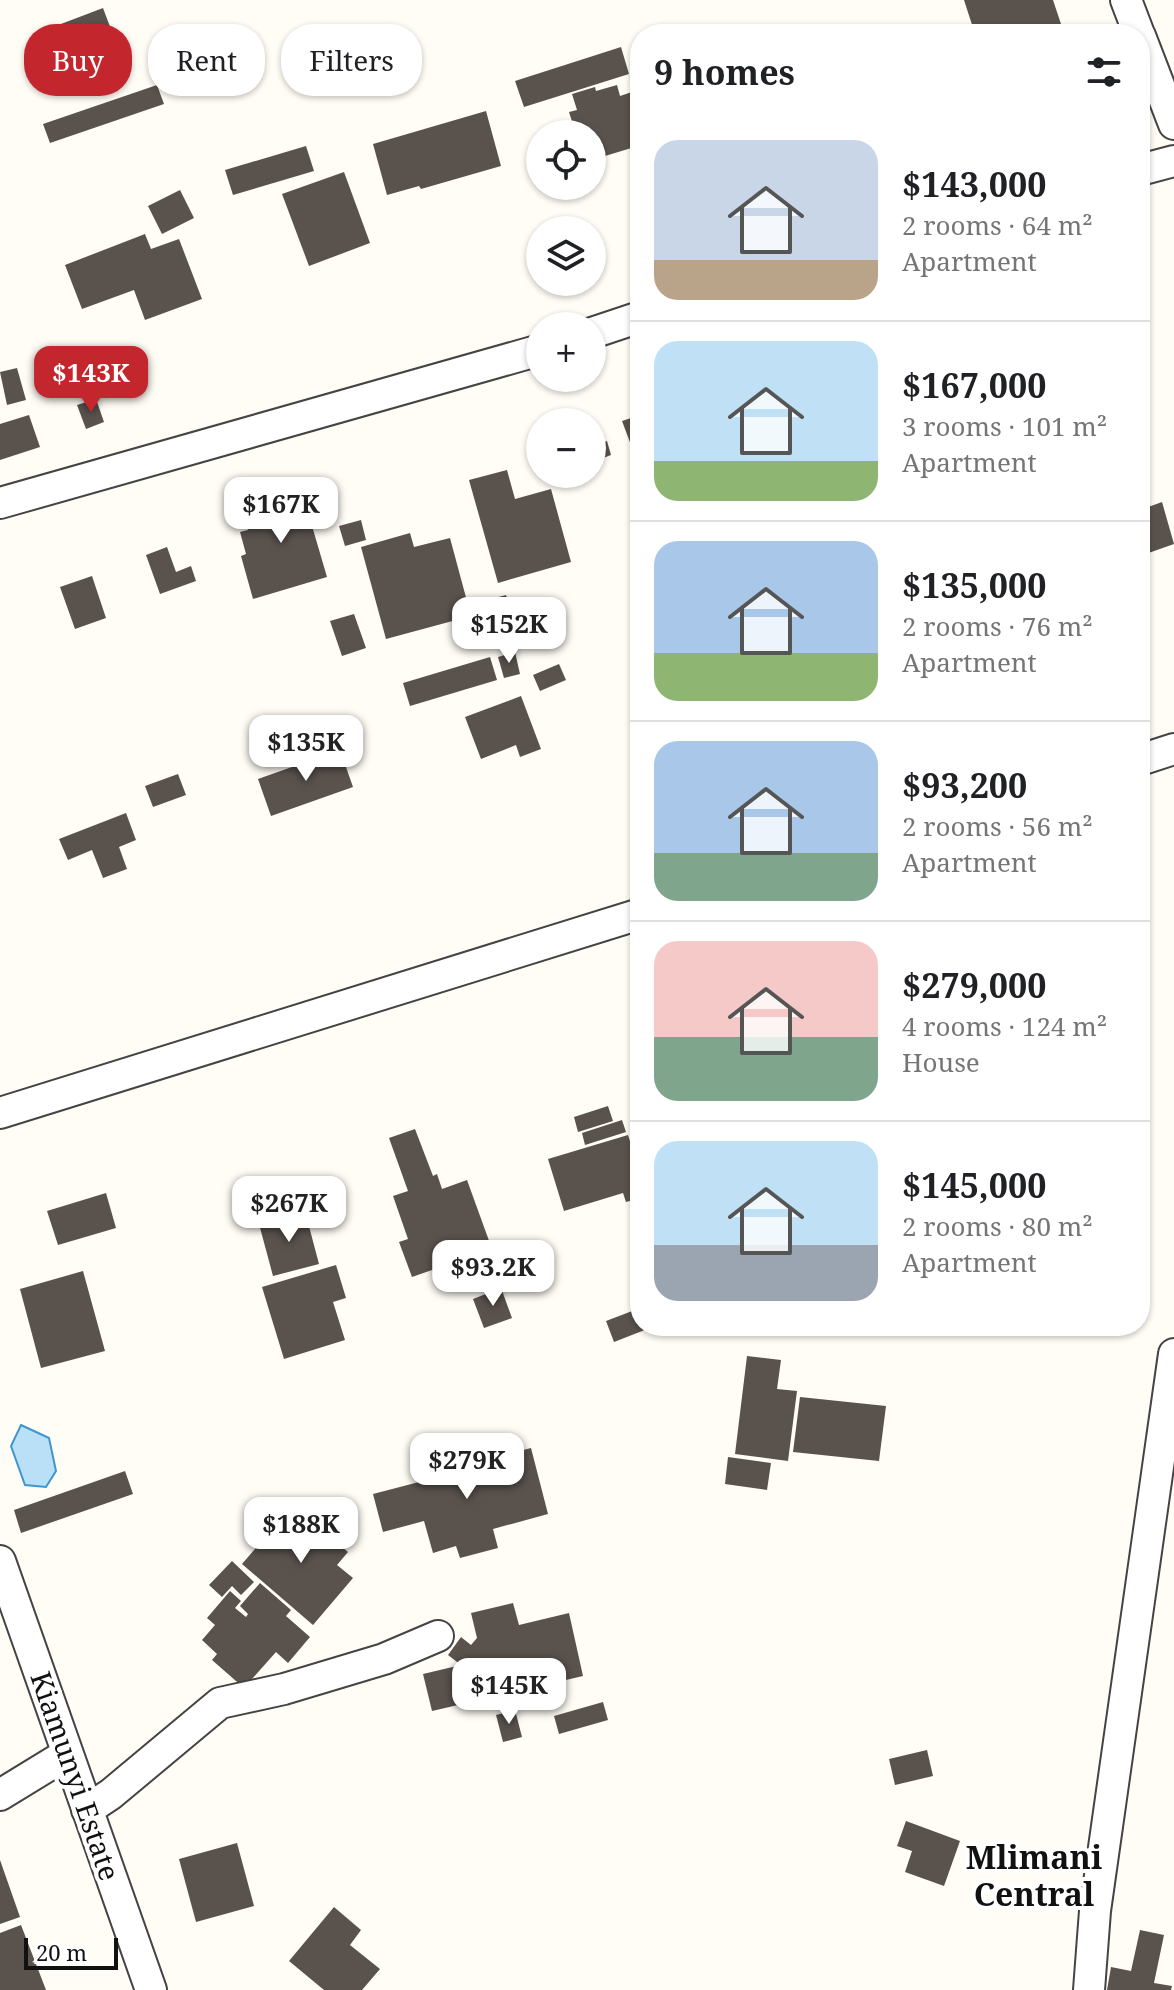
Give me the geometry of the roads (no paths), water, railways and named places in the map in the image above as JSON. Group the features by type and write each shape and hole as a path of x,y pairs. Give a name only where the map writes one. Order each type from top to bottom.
{"street":[{"path":"1126,0 1136,24"},
{"path":"1150,61 1174,124"},
{"path":"1150,167 1174,161"},
{"path":"606,328 630,320"},
{"path":"0,503 526,354"},
{"path":"1150,757 1174,749"},
{"path":"0,1113 630,917"},
{"path":"1089,1990 1095,1911 1174,1354"},
{"name":"Kiamunyi Estate","path":"0,1561 151,1990"},
{"path":"87,1810 111,1794 220,1703 284,1689 384,1659 438,1636"},
{"path":"0,1795 67,1754"}],"water":[{"path":"21,1425 49,1438 56,1471 46,1487 25,1485 11,1446"}],"district":[{"name":"Mlimani Central","path":"1034,1876"}]}
